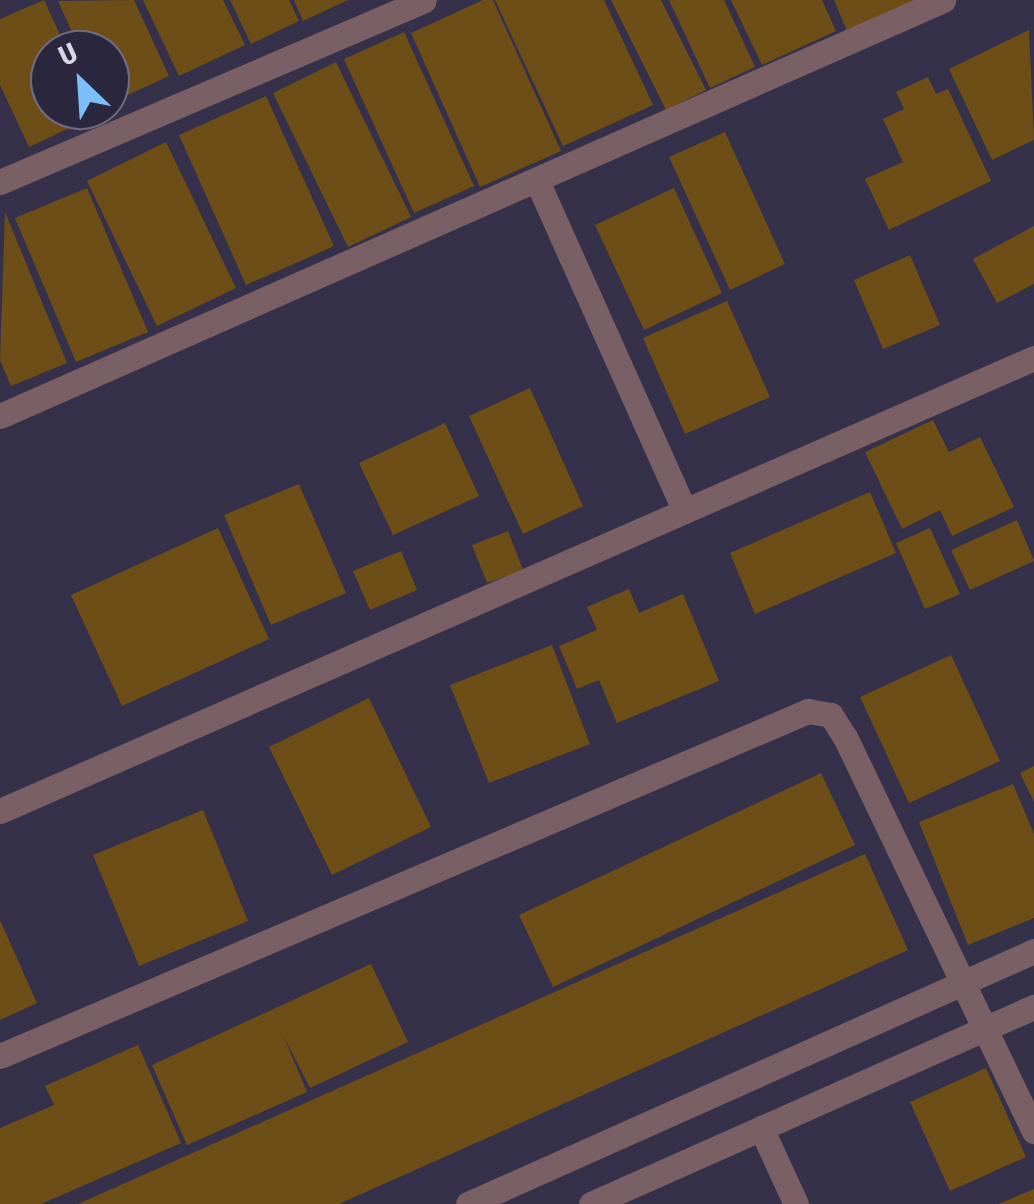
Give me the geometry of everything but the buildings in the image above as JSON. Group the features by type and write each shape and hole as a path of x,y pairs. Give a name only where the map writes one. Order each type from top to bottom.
{"street":[{"path":"0,182 424,0"},
{"path":"0,416 538,183 943,0"},
{"path":"538,183 684,510"},
{"path":"0,810 1034,358"},
{"path":"0,1056 808,711 831,714 846,737 1034,1130"},
{"path":"468,1204 1034,951"},
{"path":"591,1204 1034,1007"},
{"path":"761,1128 796,1204"}]}
